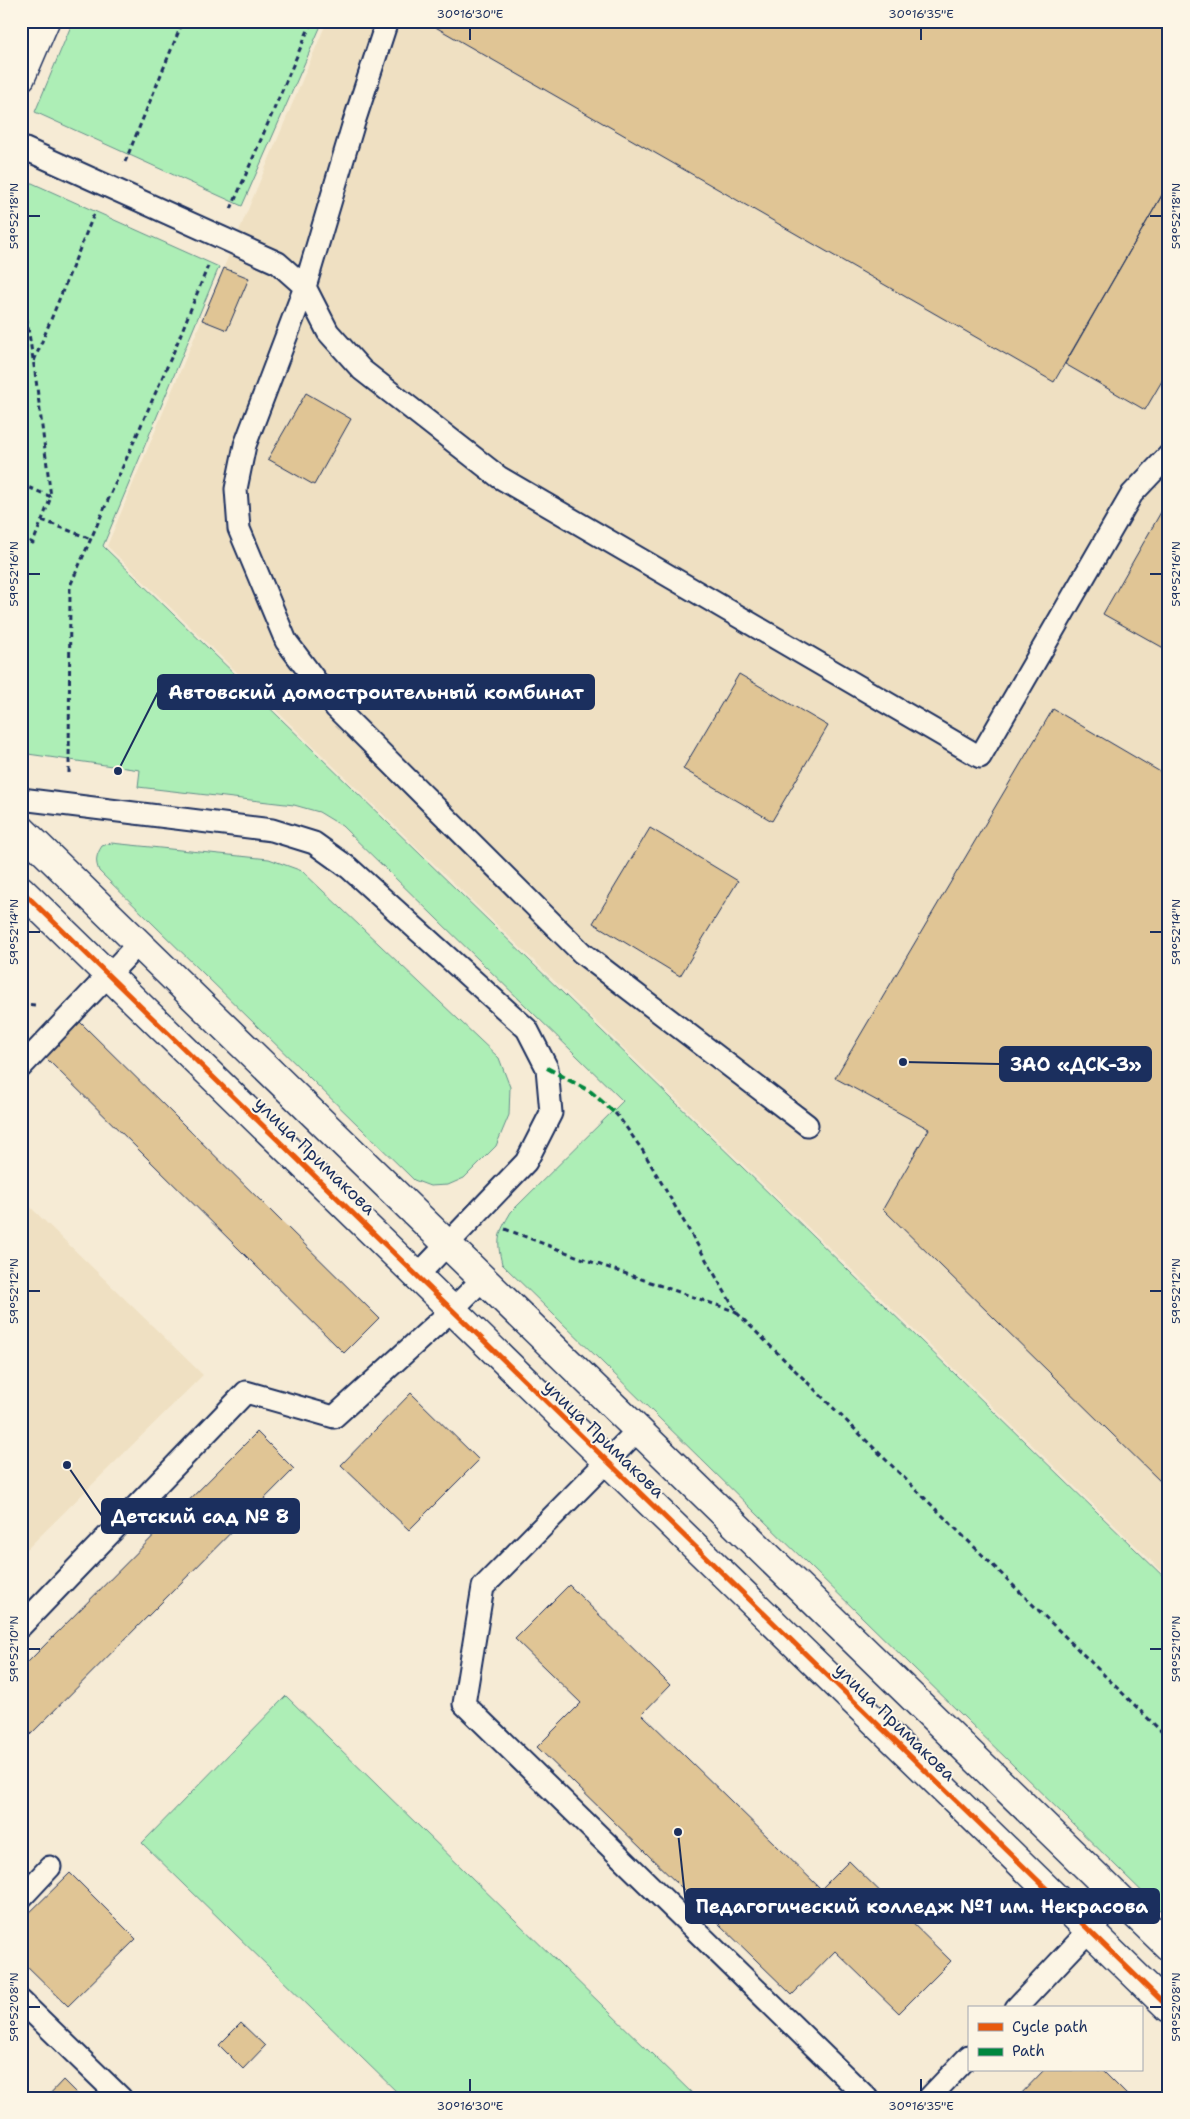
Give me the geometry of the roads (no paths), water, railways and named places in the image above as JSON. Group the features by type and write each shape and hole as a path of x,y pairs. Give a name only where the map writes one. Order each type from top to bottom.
{"street":[{"path":"21,77 46,21"},
{"name":"улица Примакова","path":"21,829 1169,1948"},
{"name":"улица Примакова","path":"21,890 1169,2008"}],"lane":[{"path":"387,21 354,122 305,287 245,445 236,489 239,529 286,641 336,708 582,953 807,1125"},
{"path":"21,147 220,235 278,263 305,287 328,332 362,370 500,478 980,757 1132,494 1169,455"},
{"path":"21,799 272,830 314,843 349,868 527,1029 548,1068 551,1113 526,1162 418,1276"},
{"path":"21,1067 139,943"},
{"path":"21,1626 246,1392 334,1417 452,1310 483,1279"},
{"path":"638,1430 483,1587 464,1704 867,2098"},
{"path":"21,1898 50,1867"},
{"path":"1018,2006 1119,1899"},
{"path":"21,2002 121,2098"},
{"path":"929,2098 968,2057"}],"place":[{"name":"Автовский домостроительный комбинат","path":"118,771"},
{"name":"ЗАО «ДСК-3»","path":"903,1062"},
{"name":"Детский сад № 8","path":"67,1465"},
{"name":"Педагогический колледж №1 им. Некрасова","path":"678,1832"}]}
